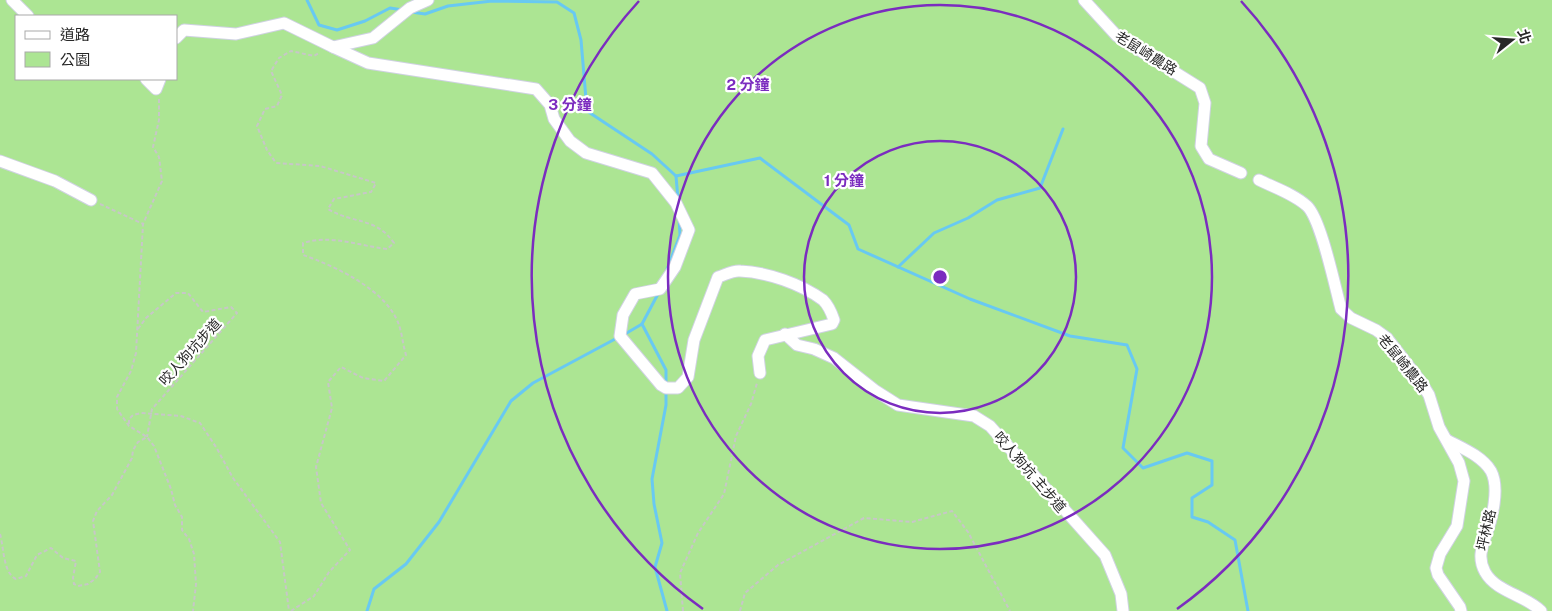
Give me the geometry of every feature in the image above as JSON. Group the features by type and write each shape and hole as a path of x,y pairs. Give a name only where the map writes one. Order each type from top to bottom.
{"street":[{"path":"12,0 27,15"},
{"path":"333,47 373,38 410,8 428,0"},
{"name":"老鼠崎農路","path":"1084,0 1117,36 1200,88 1205,103 1201,146 1209,159 1241,173"},
{"path":"178,36 184,30 236,34 284,23 368,63 536,89 550,105 554,119 570,141 586,154 652,173 676,203 689,230 675,268 660,289 635,294 622,316 620,336 661,385 666,388 678,388 688,377 694,340 718,277 738,270 769,276 793,284 824,301 834,320 832,324 765,340 758,356 760,373"},
{"path":"0,161 55,181 91,200"},
{"name":"老鼠崎農路","path":"1259,180 1292,196 1308,207 1319,227 1341,309 1351,318 1376,330 1387,338 1429,395 1439,427 1447,440 1464,481 1457,526 1440,554 1436,568 1438,575 1460,606 1461,611"},
{"name":"咬人狗坑 主步道","path":"785,334 797,345 814,349 834,358 876,391 898,405 974,416 990,426 1104,555 1121,594 1123,611"},
{"name":"坪林路","path":"1447,440 1478,458 1491,472 1494,489 1490,524 1480,552 1480,562 1485,572 1491,582 1534,604 1541,611"}],"path":[{"path":"129,426 129,419 133,415 149,414 181,416 200,423 233,478 280,542 290,611 314,596 330,572 350,550 321,503 316,467 332,408 328,382 341,367 363,378 384,381 406,355 399,324 387,305 345,272 303,255 303,243 312,240 355,242 372,248 387,249 394,243 386,230 337,214 328,209 334,199 371,192 376,183 320,166 276,162 267,150 257,126 265,109 277,106 282,95 271,71 279,58 291,51 314,56 333,47"},
{"path":"158,84 159,120 153,147 159,157 162,181 143,224 136,353 131,371 117,397 117,409 129,426 147,437 165,472 175,505 182,517 182,530 189,539 194,554 196,584 193,611"},
{"path":"91,200 143,224"},
{"name":"咬人狗坑步道","path":"138,329 146,318 176,293 188,293 202,312 231,307 237,313 149,414"},
{"path":"683,611 680,573 698,533 724,494 736,436 751,404 760,373"},
{"path":"147,437 149,414"},
{"path":"0,534 8,571 10,576 16,579 26,576 37,555 51,548 63,558 76,561 73,578 74,584 83,585 95,579 100,572 100,563 93,521 97,512 112,495 132,458 133,450 138,442 147,437"},
{"path":"740,611 744,592 778,565 864,518 912,522 952,511 968,532 1010,611"}],"green space":[{"path":"0,0 1552,0 1552,611 0,611"}],"waterway":[{"path":"307,0 319,25 337,30 365,21 390,8 403,10"},
{"path":"411,12 425,14 448,6 492,1 557,2 574,13 581,40 587,111 652,154 676,176 760,158 849,225 858,249 970,299 1070,336 1127,345 1137,369 1123,448 1143,468 1187,453 1212,461 1212,485 1192,498 1192,517 1208,522 1235,540 1248,611"},
{"path":"898,267 934,233 968,218 997,200 1040,188 1063,129"},
{"path":"676,176 678,199"},
{"path":"666,272 680,235 679,218"},
{"path":"659,292 642,324 666,370 666,385"},
{"path":"625,334 642,324"},
{"path":"367,611 374,589 406,564 439,522 511,401 533,383 617,338"},
{"path":"666,392 666,405 652,479 654,504 662,543 655,567 667,611"}]}
